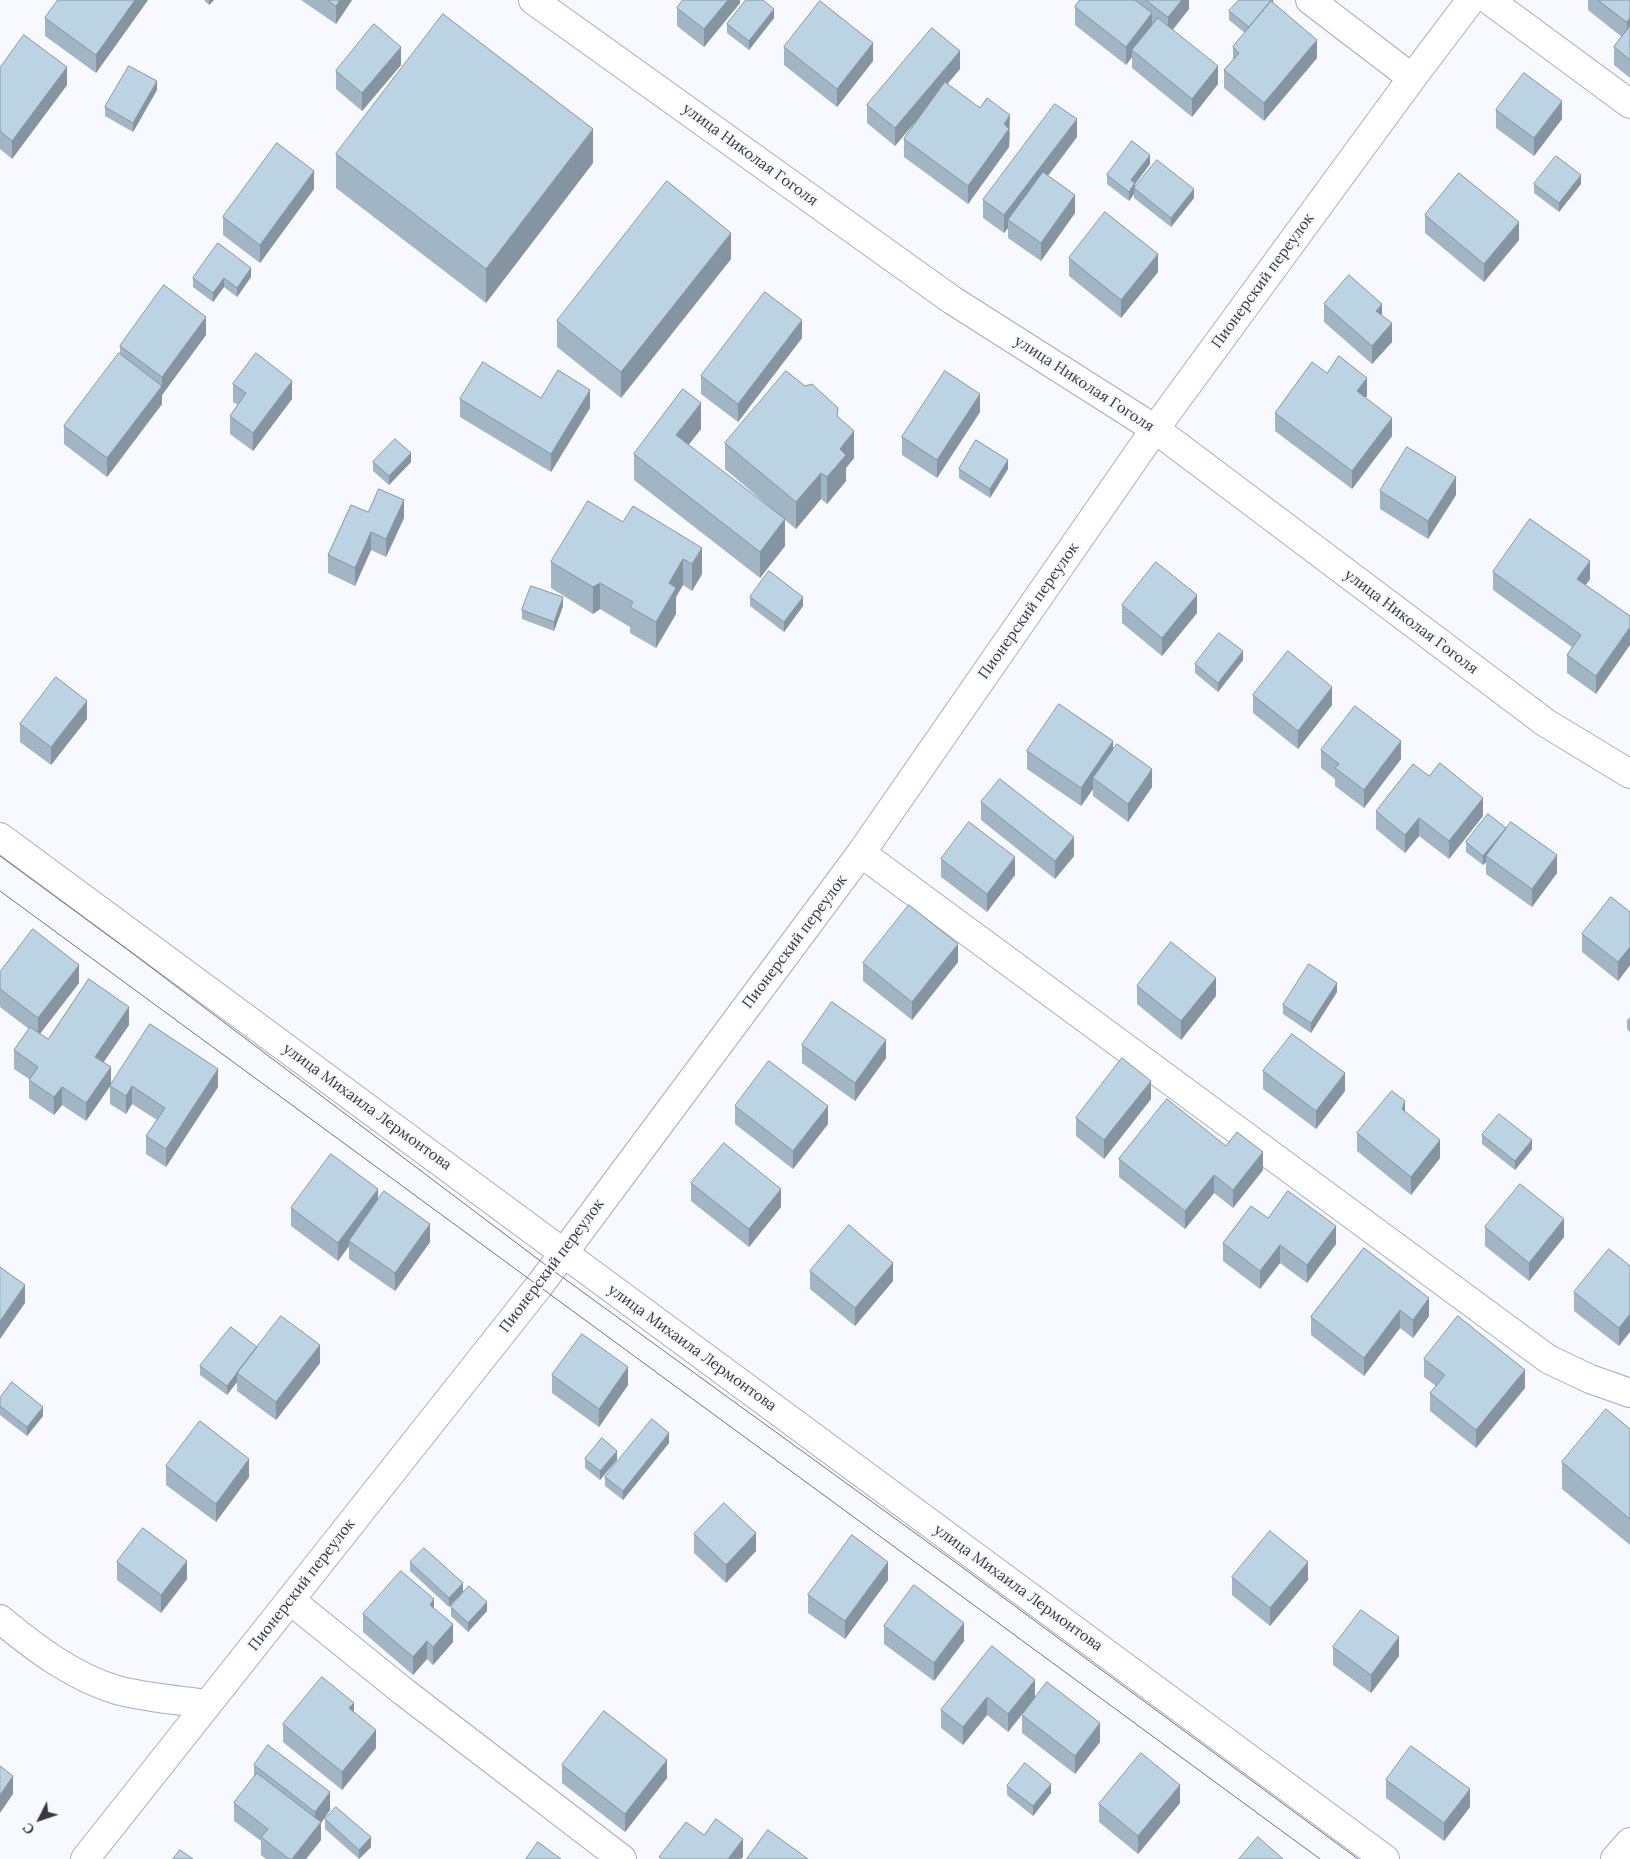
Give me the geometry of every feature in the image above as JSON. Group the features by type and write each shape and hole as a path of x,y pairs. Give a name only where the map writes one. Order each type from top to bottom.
{"street":[{"name":"улица Николая Гоголя","path":"533,0 952,300 1155,429 1546,723 1630,774"},
{"path":"1310,0 1412,78"},
{"name":"Пионерский переулок","path":"85,1859 539,1286 861,854 1155,429 1471,0"},
{"path":"1489,0 1630,104"},
{"name":"улица Михаила Лермонтова","path":"0,837 1385,1859"},
{"path":"861,854 1548,1359 1590,1379 1630,1393"},
{"path":"290,1600 404,1692 622,1859"},
{"path":"0,1619 50,1657 80,1675 116,1690 208,1704"},
{"path":"1615,1859 1630,1842"}],"building":[{"path":"58,0 135,0 96,55 45,18"},
{"path":"328,0 340,0 336,6"},
{"path":"683,0 728,0 704,29 677,8"},
{"path":"746,0 763,0 774,9 749,41 727,24"},
{"path":"1080,0 1135,0 1152,13 1126,47 1075,7"},
{"path":"1146,0 1182,0 1168,17"},
{"path":"1239,0 1273,1 1249,27 1229,11"},
{"path":"1598,0 1630,0 1630,18 1627,22"},
{"path":"820,1 873,43 837,89 784,47"},
{"path":"1271,1 1317,40 1264,103 1224,70 1239,53 1233,47"},
{"path":"443,14 593,129 486,269 336,154"},
{"path":"1158,18 1218,66 1192,99 1132,50"},
{"path":"374,24 401,47 362,93 336,71"},
{"path":"1630,26 1630,60 1614,47"},
{"path":"932,28 960,51 895,128 867,105"},
{"path":"24,35 67,67 12,141 0,131 0,68"},
{"path":"129,66 157,81 133,123 105,107"},
{"path":"1524,73 1562,101 1534,138 1496,110"},
{"path":"945,82 980,108 987,98 1010,115 1004,124 1009,129 968,186 904,139"},
{"path":"1055,104 1077,119 1004,215 983,200"},
{"path":"1132,141 1150,155 1131,180 1135,183 1129,192 1107,175"},
{"path":"277,143 314,171 260,245 223,217"},
{"path":"1556,156 1581,175 1559,203 1534,184"},
{"path":"1157,160 1194,189 1171,218 1134,188"},
{"path":"1043,172 1075,195 1041,243 1008,220"},
{"path":"1459,173 1519,222 1484,264 1425,215"},
{"path":"667,181 731,233 621,372 557,321"},
{"path":"1105,212 1158,254 1121,300 1069,258"},
{"path":"218,243 251,268 237,288 224,278 213,293 193,278"},
{"path":"1349,275 1382,304 1376,311 1392,323 1372,346 1324,304"},
{"path":"164,285 206,317 162,377 120,346"},
{"path":"765,292 802,320 738,404 701,376"},
{"path":"119,353 162,386 107,458 64,426"},
{"path":"256,353 292,381 253,433 230,416 246,393 233,384"},
{"path":"1339,356 1367,378 1357,391 1392,418 1352,471 1275,413 1312,362 1327,373"},
{"path":"483,362 541,398 558,370 590,390 551,454 460,399"},
{"path":"786,371 805,386 812,384 838,408 837,416 854,431 840,449 846,455 827,477 821,473 796,502 725,443"},
{"path":"945,371 980,394 937,460 902,437"},
{"path":"683,389 701,403 676,435 785,519 760,552 634,454"},
{"path":"395,439 411,453 389,476 373,462"},
{"path":"976,440 1008,460 990,489 959,469"},
{"path":"1407,447 1456,477 1428,521 1380,491"},
{"path":"379,489 404,500 386,539 371,532 355,568 328,555 351,505 368,512"},
{"path":"588,501 623,522 633,506 702,548 692,564 683,559 669,583 676,588 656,622 630,607 633,602 600,583 593,587 551,562"},
{"path":"1530,519 1590,561 1577,579 1630,616 1630,627 1596,676 1567,655 1581,635 1493,572"},
{"path":"1156,562 1197,595 1162,638 1122,605"},
{"path":"769,571 803,597 784,622 750,597"},
{"path":"531,586 563,597 554,622 522,610"},
{"path":"1219,633 1243,651 1218,683 1195,664"},
{"path":"1288,651 1332,687 1298,731 1253,695"},
{"path":"56,677 87,701 51,747 20,724"},
{"path":"1059,704 1113,741 1081,788 1027,751"},
{"path":"1355,706 1401,741 1364,790 1335,768 1339,764 1321,750"},
{"path":"1117,744 1152,769 1128,804 1093,778"},
{"path":"1440,763 1483,798 1449,841 1419,818 1405,835 1376,811 1413,764 1429,776"},
{"path":"1000,779 1074,837 1055,861 981,802"},
{"path":"1488,814 1506,828 1483,856 1466,842"},
{"path":"969,822 1015,857 987,894 941,859"},
{"path":"1511,822 1557,855 1532,889 1486,856"},
{"path":"1611,897 1630,912 1630,947 1618,962 1582,934"},
{"path":"909,905 958,944 912,1002 863,963"},
{"path":"33,929 79,965 38,1018 0,989 0,972"},
{"path":"1171,942 1216,978 1181,1021 1137,986"},
{"path":"1309,964 1337,983 1311,1023 1283,1005"},
{"path":"89,979 129,1007 95,1057 111,1067 86,1103 62,1087 54,1097 29,1080 38,1067 14,1050 30,1027 48,1039"},
{"path":"832,1002 886,1040 855,1083 802,1045"},
{"path":"150,1024 218,1069 166,1149 146,1136 165,1108 132,1086 126,1096 110,1086"},
{"path":"1292,1034 1345,1073 1316,1111 1263,1071"},
{"path":"1122,1058 1151,1081 1104,1140 1076,1118"},
{"path":"769,1061 828,1106 793,1151 735,1106"},
{"path":"1392,1091 1405,1101 1402,1109 1440,1140 1411,1177 1357,1133"},
{"path":"1167,1099 1226,1146 1237,1132 1263,1152 1233,1190 1214,1175 1185,1211 1119,1159"},
{"path":"1499,1114 1532,1140 1515,1161 1482,1135"},
{"path":"724,1143 781,1189 749,1229 691,1183"},
{"path":"331,1154 378,1189 338,1243 291,1208"},
{"path":"1520,1184 1564,1219 1529,1263 1485,1227"},
{"path":"384,1191 430,1224 395,1273 349,1241"},
{"path":"1288,1191 1336,1226 1307,1265 1280,1245 1260,1271 1223,1243 1251,1206 1268,1218"},
{"path":"849,1225 893,1263 855,1308 810,1271"},
{"path":"1364,1248 1429,1298 1413,1320 1400,1310 1364,1358 1311,1317"},
{"path":"1609,1249 1630,1266 1630,1314 1619,1328 1574,1292"},
{"path":"0,1267 25,1285 0,1321"},
{"path":"281,1316 320,1345 276,1402 237,1373"},
{"path":"1458,1316 1525,1370 1476,1430 1430,1393 1445,1375 1424,1359"},
{"path":"231,1327 257,1347 227,1386 200,1366"},
{"path":"582,1334 628,1367 599,1409 552,1375"},
{"path":"12,1382 43,1407 27,1427 0,1406 0,1398"},
{"path":"1606,1409 1630,1429 1630,1519 1562,1462"},
{"path":"652,1419 669,1433 623,1491 605,1477"},
{"path":"200,1421 249,1459 216,1504 166,1466"},
{"path":"602,1438 617,1451 600,1471 585,1459"},
{"path":"724,1503 756,1533 726,1565 694,1534"},
{"path":"143,1528 187,1561 161,1595 117,1562"},
{"path":"1270,1531 1308,1562 1270,1608 1232,1577"},
{"path":"852,1535 888,1562 845,1621 808,1595"},
{"path":"424,1548 463,1583 449,1598 410,1562"},
{"path":"401,1571 434,1599 430,1605 453,1624 433,1647 427,1641 413,1657 363,1614"},
{"path":"914,1585 964,1623 934,1663 884,1626"},
{"path":"469,1586 487,1602 468,1623 451,1607"},
{"path":"1361,1610 1399,1637 1371,1675 1333,1647"},
{"path":"992,1646 1035,1680 1008,1714 987,1697 963,1727 941,1710"},
{"path":"322,1677 354,1703 349,1708 376,1730 342,1772 283,1724"},
{"path":"1047,1682 1100,1723 1075,1756 1022,1715"},
{"path":"604,1711 667,1760 625,1814 562,1765"},
{"path":"268,1745 330,1792 315,1812 254,1765"},
{"path":"1411,1746 1470,1789 1444,1823 1386,1780"},
{"path":"1141,1753 1180,1785 1138,1836 1099,1804"},
{"path":"1025,1763 1051,1784 1033,1806 1007,1786"},
{"path":"0,1766 13,1776 0,1795"},
{"path":"257,1773 321,1822 292,1859 289,1859 261,1837 268,1829 234,1803"},
{"path":"336,1807 371,1837 359,1850 325,1819"},
{"path":"716,1819 743,1839 728,1859 662,1859 659,1857 686,1822 704,1835"},
{"path":"768,1830 808,1859 747,1859"},
{"path":"1258,1837 1283,1859 1239,1859"},
{"path":"538,1842 561,1859 526,1859"},
{"path":"180,1850 193,1859 173,1859"}],"tram line":[{"path":"0,856 132,953 551,1269 955,1562 1358,1859"},
{"path":"0,891 1320,1859"}]}
